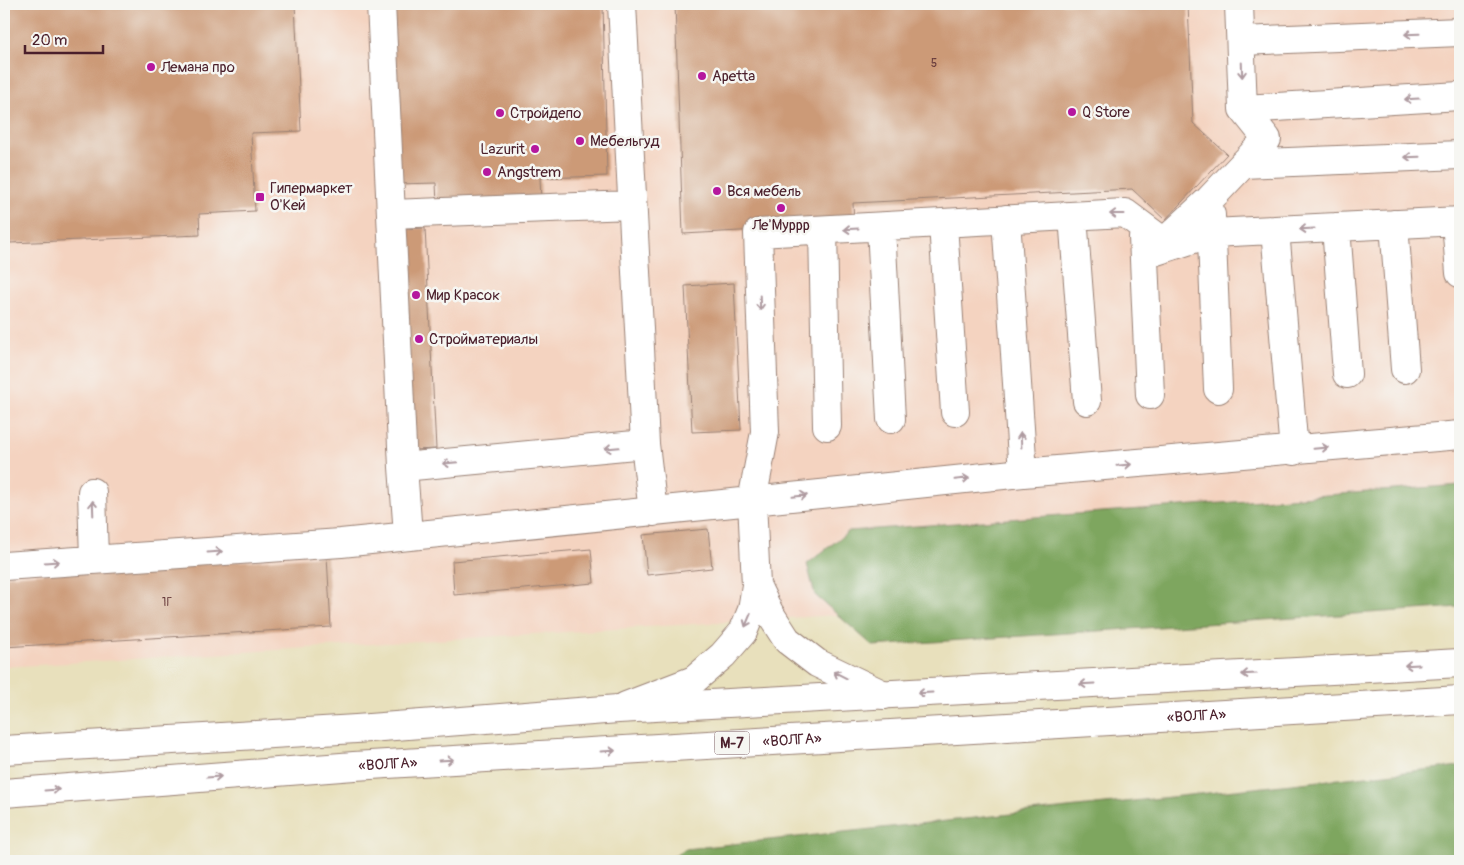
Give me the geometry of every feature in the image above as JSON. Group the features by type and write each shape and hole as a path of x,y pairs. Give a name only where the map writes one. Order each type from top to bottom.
{"main road":[{"path":"381,4 408,536"},
{"path":"622,4 645,444 653,512"},
{"path":"618,709 694,680 723,655 743,632 752,610 756,585 752,501 764,432 758,233 1125,213 1164,242 1210,200 1267,138 1243,109 1240,4"},
{"path":"1241,40 1460,32"},
{"path":"1243,109 1460,96"},
{"path":"1243,164 1460,155"},
{"path":"1210,200 1218,389"},
{"path":"391,214 632,205"},
{"path":"1073,216 1087,401"},
{"path":"1006,219 1023,473"},
{"path":"1144,255 1212,233 1458,221 1460,272"},
{"path":"943,224 955,412"},
{"path":"1394,224 1405,369"},
{"path":"1143,225 1150,396"},
{"path":"881,227 891,419"},
{"path":"1336,227 1347,374"},
{"path":"822,230 827,426"},
{"path":"1275,230 1294,451"},
{"path":"4,566 341,543 1023,473 1294,451 1460,435"},
{"path":"403,467 645,444"},
{"path":"92,492 94,560"},
{"path":"756,585 769,612 788,640 817,663 884,695"},
{"path":"4,750 356,729 618,709 1460,662"},
{"name":"«ВОЛГА»","path":"4,794 354,766 1460,700"}],"shaded area":[{"path":"4,4 1460,4 1460,576 4,667"}],"green space":[{"path":"1460,485 1460,607 873,646 815,595 807,564 849,531"},
{"path":"1460,766 1460,861 666,861 685,849"}],"building":[{"name":"Лемана про","path":"4,4 295,4 301,131 251,133 255,211 199,214 200,235 10,243 9,220 4,220"},
{"name":"Стройдепо","path":"392,4 603,4 607,176 540,178 541,202 437,205 436,183 397,184"},
{"path":"675,4 1188,4 1193,123 1227,154 1165,220 1132,189 853,203 854,225 683,234"},
{"name":"Стройматериалы","path":"425,228 436,449 413,450 402,229"},
{"path":"734,283 741,430 692,432 685,286"},
{"path":"708,529 712,568 647,575 643,535"},
{"path":"591,549 594,583 454,595 452,561"},
{"path":"327,556 331,627 4,647 4,576"}],"place":[{"name":"Лемана про","path":"151,67"},
{"name":"Apetta","path":"702,76"},
{"name":"Q Store","path":"1072,112"},
{"name":"Стройдепо","path":"500,113"},
{"name":"Мебельгуд","path":"580,141"},
{"name":"Lazurit","path":"535,149"},
{"name":"Angstrem","path":"487,172"},
{"name":"Вся мебель","path":"717,191"},
{"name":"Гипермаркет О'Кей","path":"260,197"},
{"name":"Ле'Муррр","path":"781,208"},
{"name":"Мир Красок","path":"416,295"},
{"name":"Стройматериалы","path":"419,339"}]}
